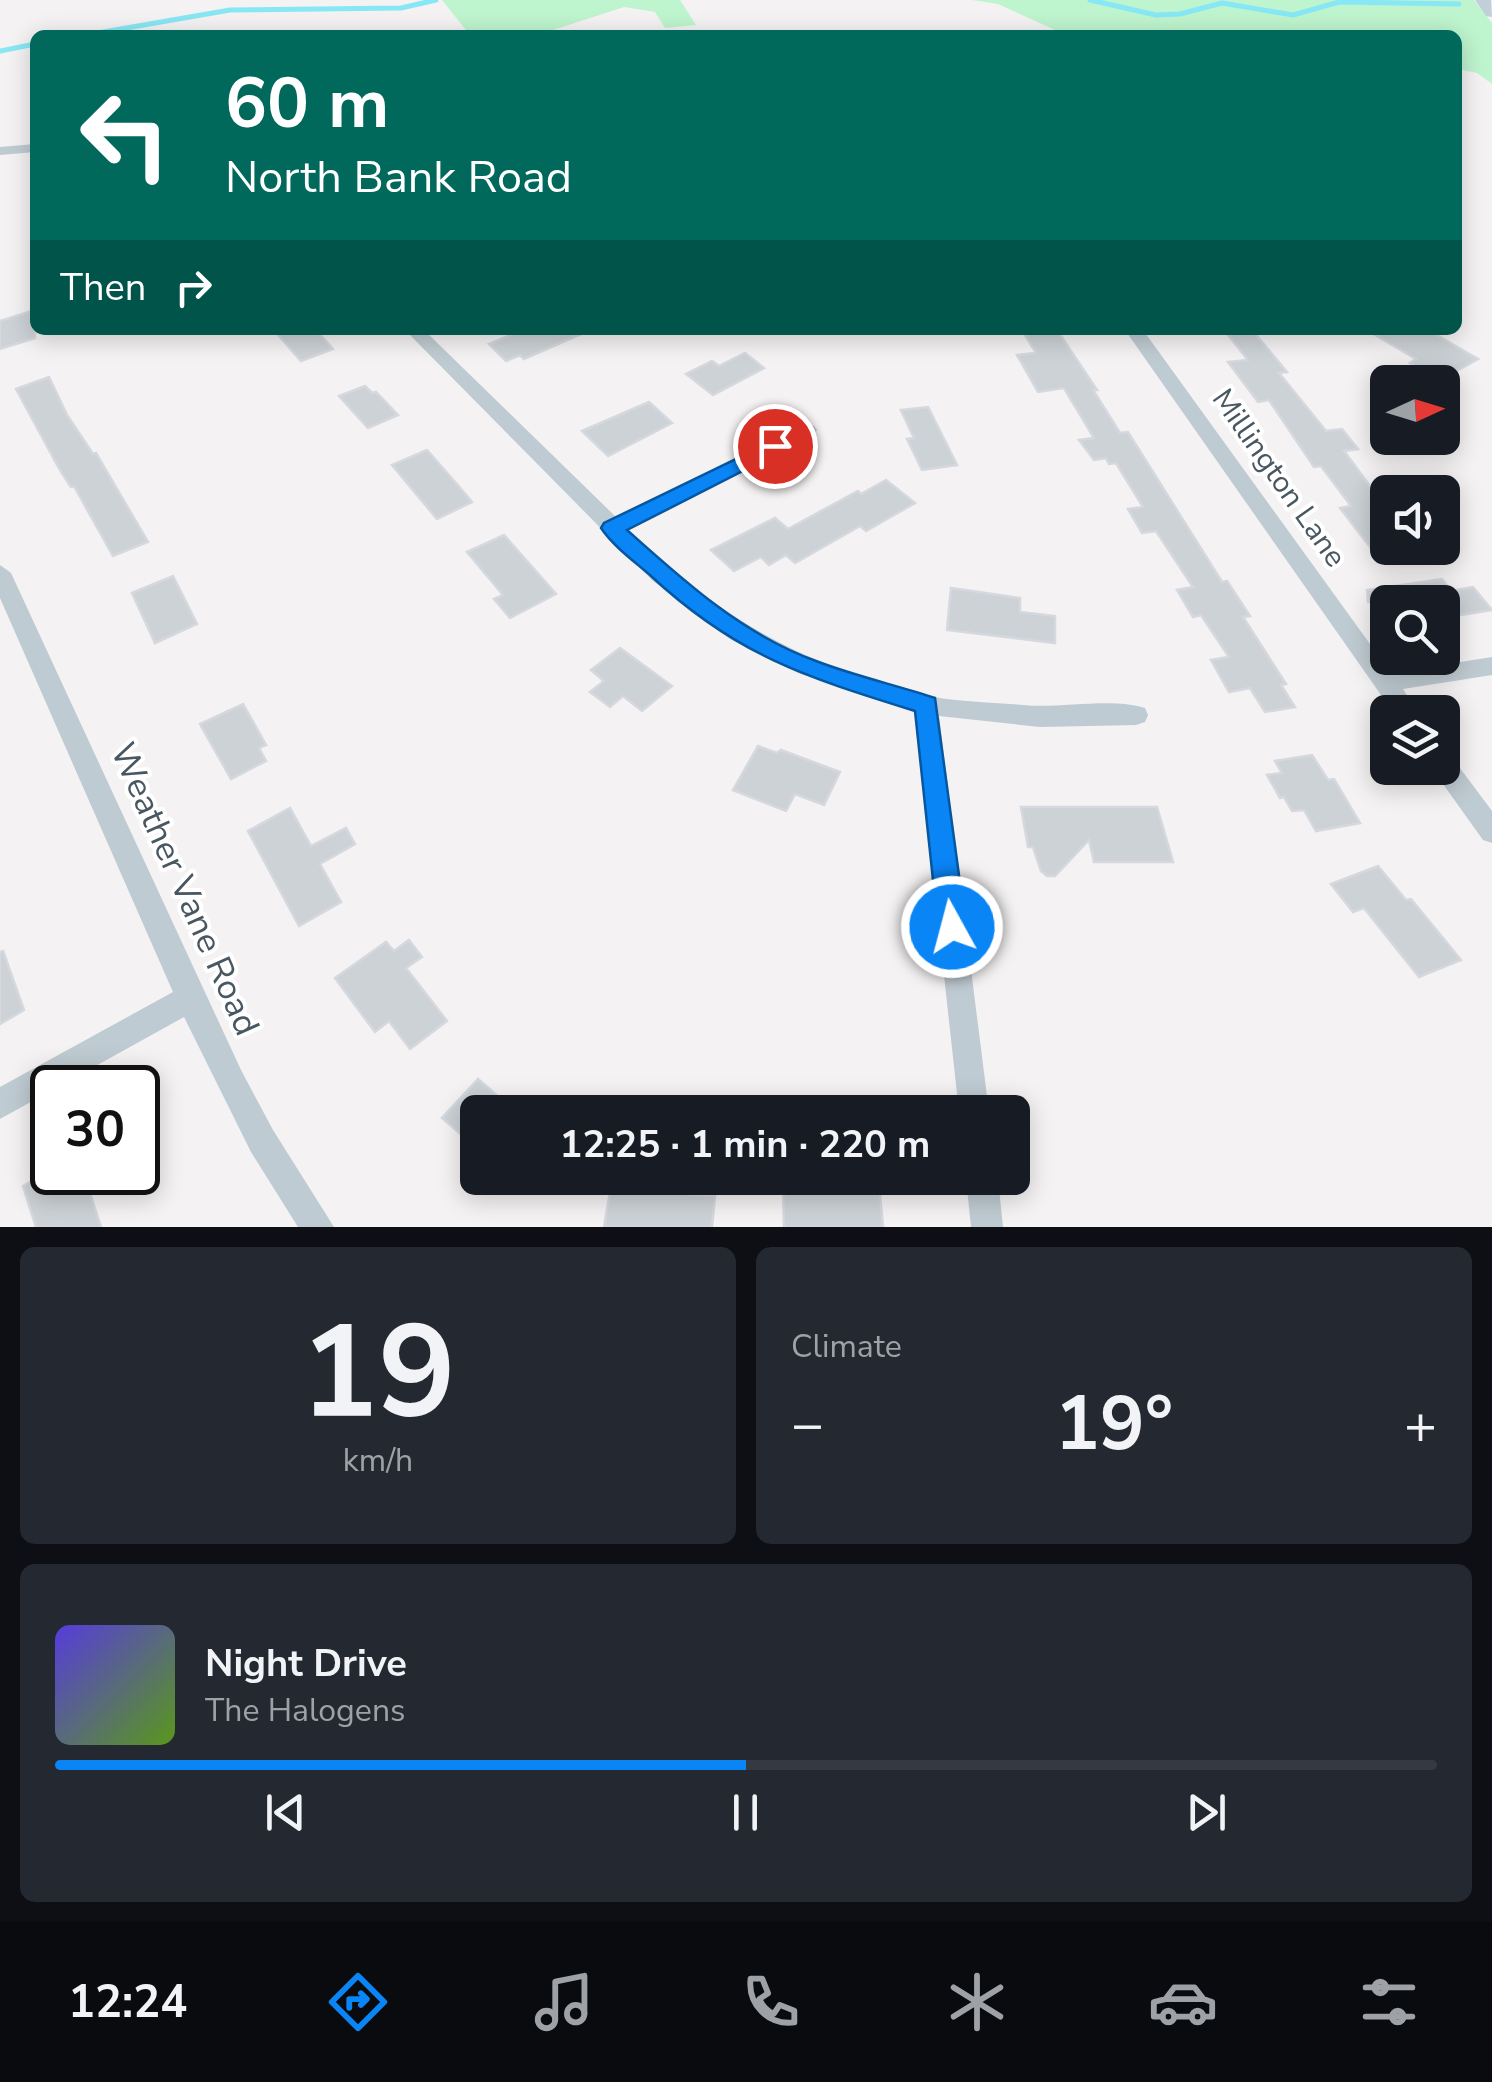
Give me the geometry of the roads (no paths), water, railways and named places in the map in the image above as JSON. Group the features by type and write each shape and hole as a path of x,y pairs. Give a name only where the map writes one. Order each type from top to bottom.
{"main road":[{"path":"1483,0 1492,12"}],"street":[{"path":"0,150 30,148"},
{"path":"419,335 612,528 696,605 738,633 806,668 926,705 1040,718 1136,715"},
{"name":"Millington Lane","path":"1138,335 1394,695"},
{"path":"612,528 808,430"},
{"name":"Weather Vane Road","path":"0,573 9,617 257,1137 318,1227"},
{"path":"1385,683 1492,666"},
{"path":"926,705 972,1095"},
{"path":"1458,785 1492,832"},
{"path":"0,1104 191,998"},
{"path":"984,1195 987,1227"}],"waterway":[{"path":"115,30 230,10 401,8 436,0"},
{"path":"1090,0 1156,15 1180,14 1222,3 1293,15 1339,2 1459,4"},
{"path":"0,51 30,45"}]}
